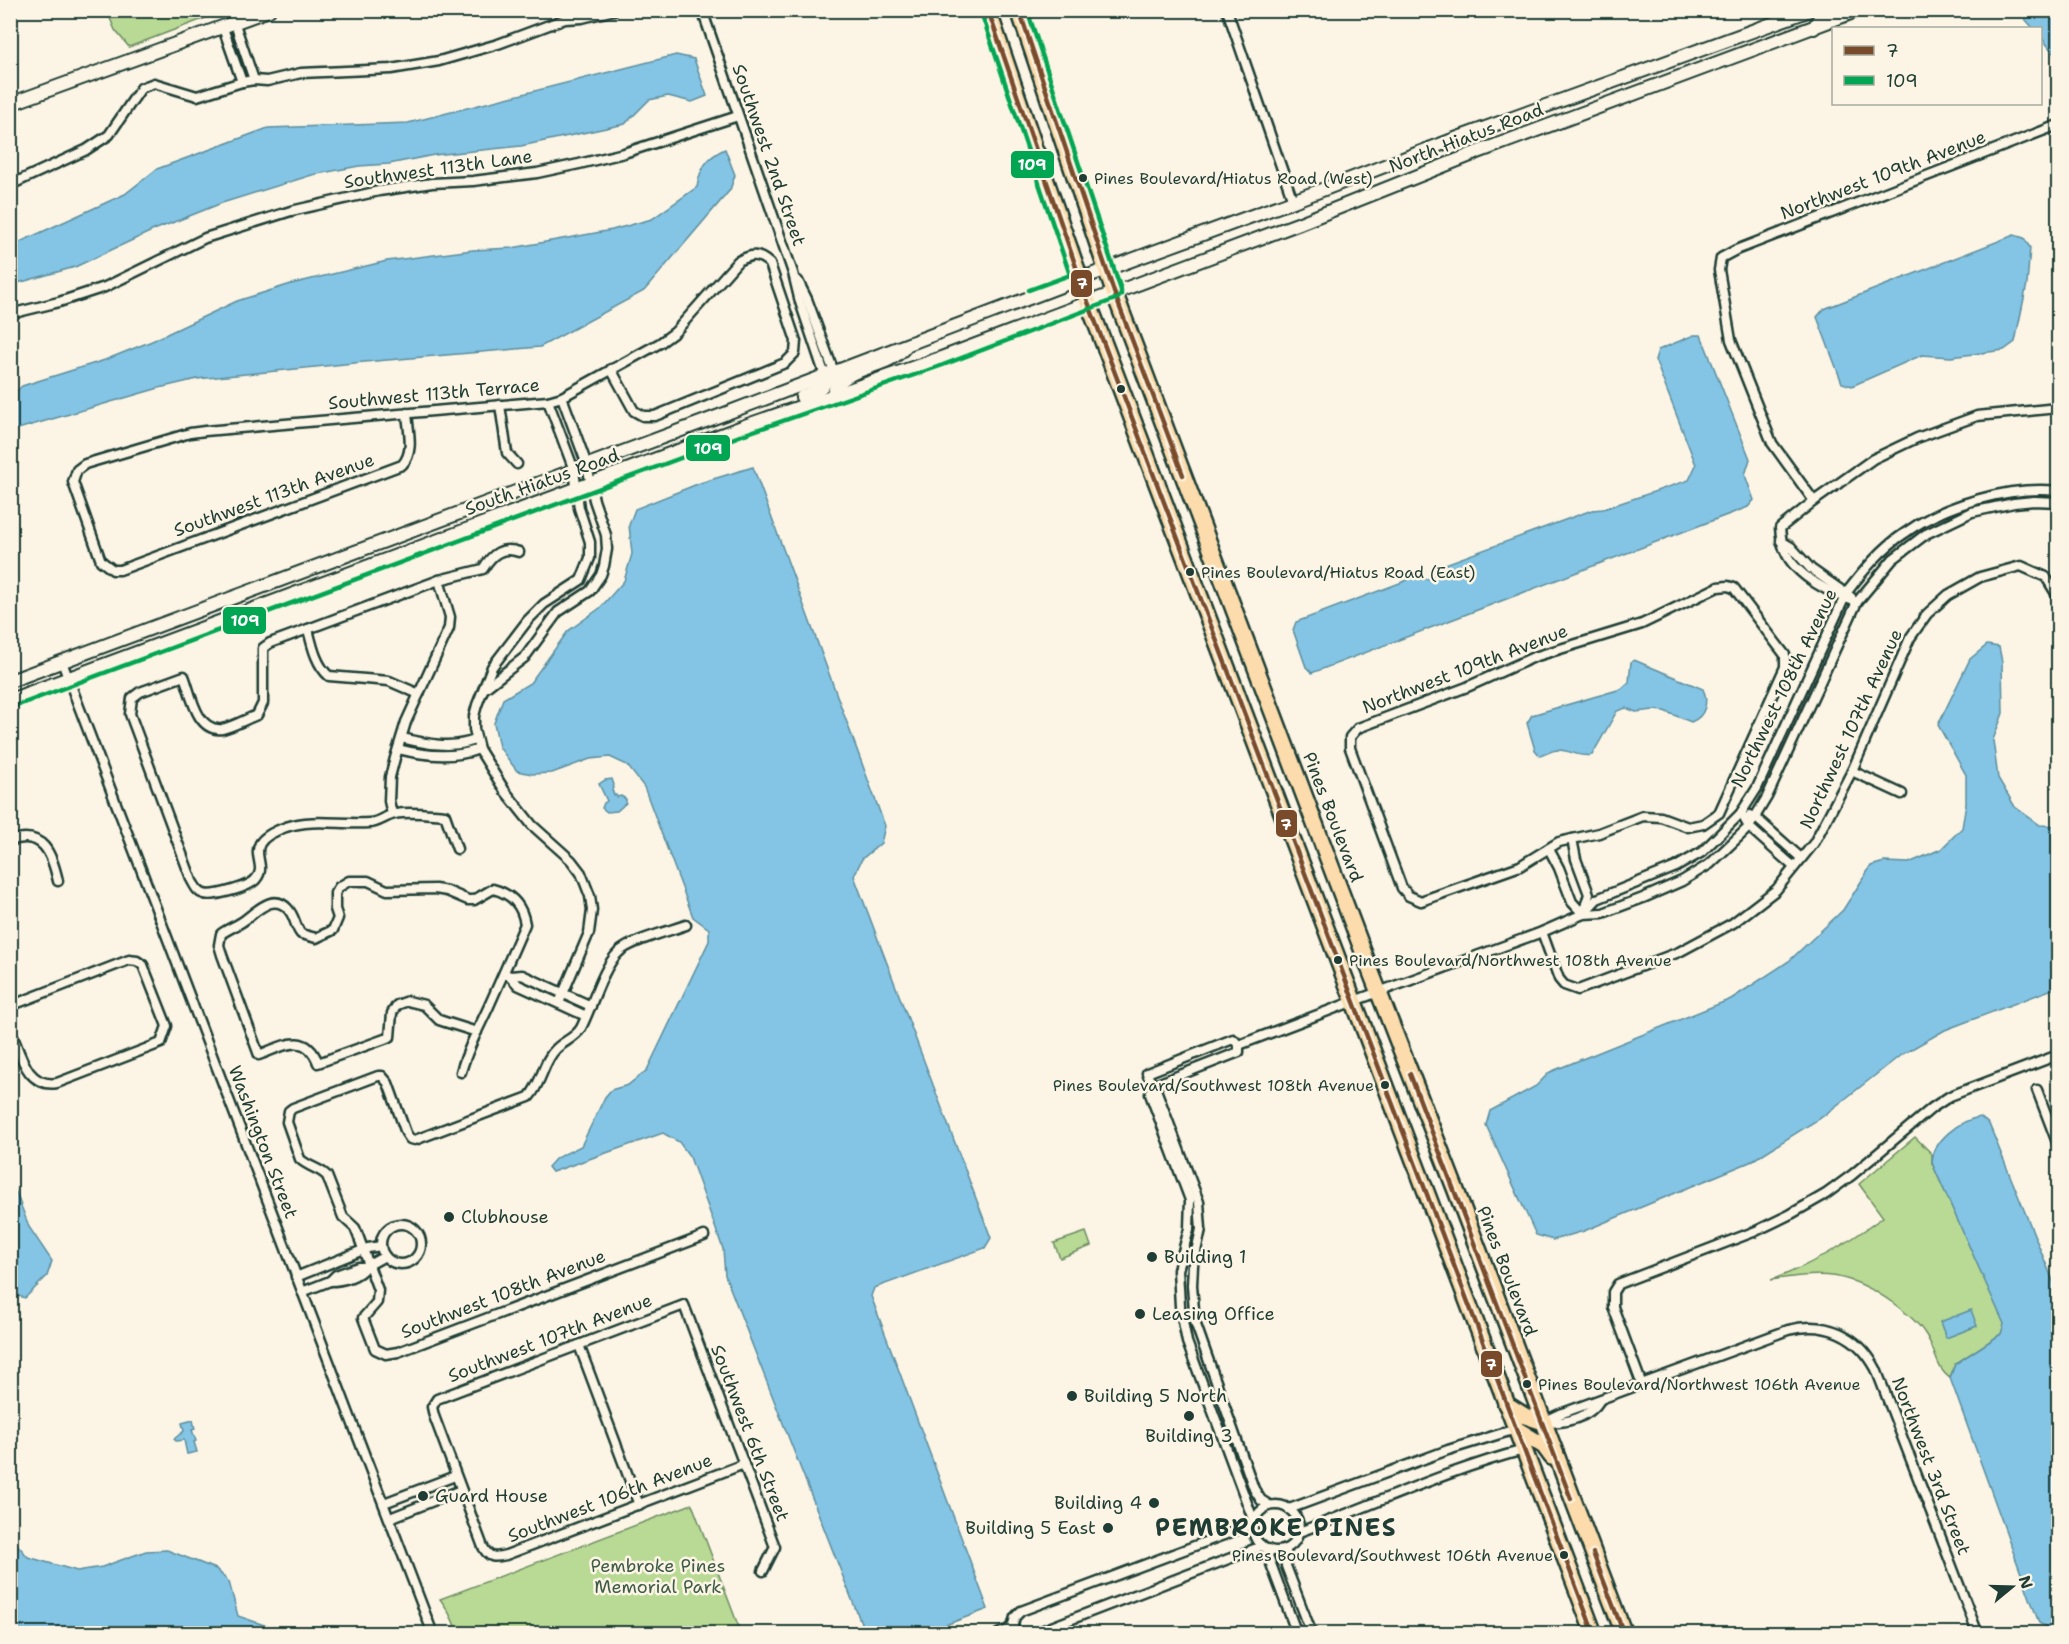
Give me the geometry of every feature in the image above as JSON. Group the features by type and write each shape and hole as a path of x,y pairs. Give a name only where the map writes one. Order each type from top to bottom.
{"highway":[{"path":"988,10 1079,279 1594,1634"},
{"name":"Pines Boulevard","path":"1018,10 1114,292 1378,992 1624,1634"},
{"path":"1506,1404 1525,1416 1543,1422"},
{"path":"1516,1429 1544,1446 1558,1464"}],"main road":[{"path":"10,104 269,10"},
{"name":"North Hiatus Road","path":"1079,279 1810,10"},
{"path":"1814,28 1821,15 1829,10"},
{"name":"North Hiatus Road","path":"1088,302 1300,223 1478,152 1859,10"},
{"name":"South Hiatus Road","path":"10,681 1079,279"},
{"name":"South Hiatus Road","path":"10,700 742,426 941,358 1088,302"},
{"path":"832,395 840,382 897,356 908,344"},
{"path":"742,426 762,412 815,392 826,384 829,374"}],"street":[{"path":"10,185 86,150 109,135 141,88 154,83 197,96 216,92 242,82 267,81 301,73 392,69 439,61 498,44 564,15 582,18 614,10"},
{"name":"Southwest 2nd Street","path":"702,10 794,273 807,299 829,374"},
{"path":"1227,10 1293,201"},
{"path":"229,26 254,80"},
{"path":"229,26 242,82"},
{"name":"Southwest 113th Lane","path":"10,314 59,302 105,287 205,238 291,211 346,197 389,190 537,173 624,153 738,116"},
{"name":"Northwest 109th Avenue","path":"1814,501 1772,443 1731,339 1719,270 1721,258 1736,250 2058,125"},
{"name":"Southwest 113th Terrace","path":"106,567 97,553 73,482 77,470 85,464 190,433 548,401 561,397 611,369 660,343 675,332 738,261 750,255 762,257 770,264 796,341 795,353 785,363 655,416 643,416 634,411 611,369"},
{"path":"485,689 525,657 558,612 590,591 601,575 606,557 607,541 594,500 587,465 561,397"},
{"path":"548,401 574,470 579,508 590,542 590,558 582,580 544,604 492,667 474,716 475,740 497,779 518,808 570,861 585,883 592,910 591,924 559,1003"},
{"path":"500,405 507,453 517,464"},
{"path":"1857,602 1845,596 1833,594 1805,576 1785,554 1780,528 1873,459 1917,438 1977,416 2058,408"},
{"name":"Southwest 113th Avenue","path":"106,567 120,570 402,465 410,452 407,413"},
{"name":"Northwest 108th Avenue","path":"1583,914 1597,899 1676,867 1702,852 1741,813 1757,788 1845,596 1869,565 1905,533 1930,518 1963,504 2003,494 2058,491"},
{"name":"Northwest 108th Avenue","path":"1239,1045 1354,1000 1542,932 1583,914 1603,913 1682,881 1710,864 1749,826 1755,817 1767,797 1857,602 1893,559 1926,534 1972,512 2034,501 2058,502"},
{"path":"457,849 445,815 392,814 371,823 309,822 284,828 262,839 258,844 260,868 258,878 253,882 211,895 197,891 130,714 132,698 140,692 184,676 200,719 211,728 222,729 257,715 263,702 263,648 270,643 439,580 483,569 491,556 502,550 511,549 519,552"},
{"name":"Northwest 107th Avenue","path":"1542,932 1559,979 1564,985 1578,990 1679,952 1733,923 1776,890 1814,843 1852,771 1910,638 1927,614 1948,595 1980,577 2021,566 2046,578 2057,595 2058,613"},
{"path":"392,814 389,801 390,777 398,750 419,694 449,628 450,617 439,580"},
{"name":"Northwest 109th Avenue","path":"1549,849 1520,866 1421,901 1409,896 1401,888 1350,748 1350,737 1358,728 1467,687 1534,657 1642,624 1718,587 1734,588 1785,655 1785,667 1719,813 1703,824 1688,827 1661,817 1643,816 1599,833 1572,838"},
{"path":"308,629 323,671 329,676 389,681 419,694"},
{"name":"Washington Street","path":"62,662 433,1634"},
{"path":"402,738 421,743 451,745 475,740"},
{"path":"398,750 456,756 479,749"},
{"path":"1852,771 1902,794"},
{"path":"1741,813 1755,817 1801,858"},
{"path":"1741,813 1749,826 1794,867"},
{"path":"10,841 21,837 34,839 48,849 53,859 57,881"},
{"path":"1572,838 1576,859 1589,894 1583,914 1572,902 1549,849 1559,842 1572,838"},
{"path":"461,1072 469,1047 477,1032 507,974 525,924 516,901 502,891 493,889 474,900 468,900 447,891 435,889 387,890 368,881 349,881 339,887 335,893 335,909 338,918 333,930 316,938 305,937 298,931 287,907 279,903 265,904 221,934 219,945 222,955 260,1055 291,1044 301,1044 309,1048 318,1063 390,1037 392,1012 397,1005 408,1001 424,1005 439,1020 477,1032"},
{"path":"366,1260 355,1228 343,1217 327,1176 300,1159 286,1122 289,1112 374,1077 382,1077 388,1083 406,1133 410,1139 415,1140 530,1097 540,1083 556,1049 576,1035 617,953 686,925"},
{"path":"10,1006 129,960 137,961 143,965 166,1026 165,1035 160,1043 47,1085 39,1082 27,1071 10,1029"},
{"path":"507,974 522,975 591,1006"},
{"path":"507,974 518,985 586,1016"},
{"name":"Northwest 108th Avenue","path":"1233,1040 1239,1045 1239,1052 1152,1086 1147,1073 1233,1040"},
{"path":"1543,1422 1563,1423 1576,1419 1594,1409 1600,1400 1642,1385 1613,1307 1612,1292 1618,1284 1756,1231 1791,1214 1826,1194 1950,1096 2058,1055"},
{"path":"1152,1086 1157,1092 1199,1202 1201,1229 1193,1265 1192,1284 1195,1322 1254,1489 1261,1500 1269,1505"},
{"path":"1152,1086 1150,1094 1190,1200 1189,1229 1178,1270 1178,1288 1183,1325 1191,1356 1253,1523 1254,1535 1268,1556 1297,1634"},
{"path":"2037,1090 2054,1120 2058,1145"},
{"path":"401,1224 414,1228 421,1240 419,1253 410,1262 396,1264 385,1256 381,1240 388,1228 401,1224"},
{"name":"Southwest 108th Avenue","path":"366,1260 378,1296 377,1302 363,1318 364,1323 375,1348 386,1354 392,1354 704,1236"},
{"path":"333,1278 339,1281 360,1273 366,1260 381,1246"},
{"path":"296,1277 332,1263 385,1256"},
{"path":"332,1263 333,1278"},
{"path":"302,1293 333,1278"},
{"name":"Southwest 107th Avenue","path":"455,1476 434,1416 432,1407 437,1399 684,1305"},
{"name":"Southwest 6th Street","path":"684,1305 776,1547 763,1571"},
{"name":"Northwest 3rd Street","path":"1642,1385 1788,1330 1814,1326 1831,1329 1857,1344 1865,1351 1876,1369 1978,1634"},
{"path":"579,1345 639,1505"},
{"path":"1289,1509 1448,1450 1516,1429"},
{"path":"1299,1532 1462,1470 1524,1450"},
{"name":"Southwest 106th Avenue","path":"461,1490 483,1546 488,1555 496,1557 744,1464"},
{"path":"384,1503 455,1476 461,1490 390,1518"},
{"path":"428,1486 434,1501"},
{"path":"998,1634 1012,1628 1017,1614 1032,1606 1253,1523 1262,1509 1269,1505 1283,1505 1298,1521 1299,1532 1296,1539 1286,1549 1280,1551 1264,1547 1257,1548 1033,1634"},
{"path":"1286,1549 1286,1566 1312,1634"},
{"path":"1012,1628 1021,1634"}],"green space":[{"path":"107,11 110,11 112,17 139,11 210,11 211,16 129,47 115,30"},
{"path":"1915,1137 1932,1154 1932,1163 2005,1324 2001,1334 1955,1364 1950,1378 1939,1364 1923,1330 1902,1310 1878,1293 1863,1285 1835,1276 1806,1275 1771,1280 1829,1253 1883,1217 1859,1184"},
{"path":"1086,1232 1091,1246 1060,1258 1054,1243"},
{"name":"Pembroke Pines Memorial Park","path":"692,1504 741,1633 458,1633 440,1599"}],"water":[{"path":"2018,11 2058,11 2058,59 2042,38 2042,27 2032,27"},
{"path":"676,55 694,59 707,96 692,102 668,96 649,100 625,124 521,146 434,155 312,175 222,203 154,230 75,267 11,285 11,246 125,194 157,169 268,128 408,123"},
{"path":"725,149 735,175 730,190 644,291 540,347 197,379 11,431 11,401 22,386 105,360 152,341 237,301 291,284 387,261 473,250 512,248 612,230 652,219 697,187 705,164"},
{"path":"2014,235 2024,238 2030,248 2027,284 2015,342 2004,350 1951,357 1922,355 1852,386 1842,383 1817,317 1824,309"},
{"path":"1694,335 1701,335 1750,459 1745,475 1754,500 1748,507 1312,673 1306,667 1293,630 1296,622 1413,578 1432,579 1437,567 1592,510 1603,509 1689,480 1696,465 1655,360 1658,350"},
{"path":"753,467 885,826 881,843 862,859 854,876 991,1238 985,1248 874,1288 871,1296 988,1609 932,1630 865,1633 725,1275 723,1249 690,1157 679,1142 663,1133 552,1172 548,1167 556,1158 581,1146 605,1097 611,1090 628,1085 647,1070 709,941 709,929 693,917 644,787 627,765 610,757 590,759 552,773 532,774 517,771 499,747 494,723 503,699 530,683 568,631 600,608 624,581 632,554 629,525 635,509 700,483"},
{"path":"1987,645 1999,647 2002,662 2003,713 1993,740 1998,778 2015,807 2040,825 2058,826 2058,987 1945,1030 1901,1055 1822,1117 1750,1162 1584,1231 1553,1240 1536,1235 1486,1125 1490,1111 1536,1086 1550,1072 1731,999 1789,961 1843,910 1871,866 1884,862 1909,863 1941,849 1962,828 1966,804 1966,775 1938,725 1970,659"},
{"path":"1634,660 1703,689 1706,704 1700,717 1691,722 1664,711 1636,712 1626,708 1617,711 1592,755 1558,750 1540,756 1535,750 1527,723 1532,715 1621,689 1629,682 1631,662"},
{"path":"612,779 614,795 626,799 626,803 617,811 607,812 602,808 607,801 599,784"},
{"path":"1980,1117 1989,1124 2058,1293 2058,1625 2049,1629 2039,1623 1950,1378 1955,1364 2001,1334 2004,1324 1932,1163 1937,1147 1948,1133 1964,1122"},
{"path":"11,1179 29,1227 52,1261 47,1276 25,1298 11,1294"},
{"path":"1971,1310 1977,1326 1946,1338 1940,1322"},
{"path":"193,1420 195,1429 192,1430 197,1452 187,1454 184,1440 174,1439 184,1431 182,1423"},
{"path":"10,1536 28,1557 77,1571 102,1567 146,1551 167,1550 216,1569 229,1582 238,1616 267,1626 275,1633 11,1633"}],"transit line":[{"name":"7","path":"988,10 1088,302 1594,1634"},
{"name":"7","path":"1019,10 1114,292 1183,475"},
{"name":"109","path":"13,707 745,434 943,365 1118,298 1121,290 1027,10"},
{"name":"109","path":"981,12 1070,275 1029,290"},
{"name":"7","path":"1410,1074 1571,1499"},
{"name":"7","path":"1593,1553 1624,1634"}],"place":[{"name":"Pines Boulevard/Hiatus Road (West)","path":"1083,178"},
{"name":"Pines Boulevard/Hiatus Road (East)","path":"1190,572"},
{"name":"Pines Boulevard/Northwest 108th Avenue","path":"1338,960"},
{"name":"Pines Boulevard/Southwest 108th Avenue","path":"1385,1085"},
{"name":"Clubhouse","path":"449,1217"},
{"name":"Building 1","path":"1152,1257"},
{"name":"Leasing Office","path":"1140,1314"},
{"name":"Pines Boulevard/Northwest 106th Avenue","path":"1527,1384"},
{"name":"Building 5 North","path":"1072,1396"},
{"name":"Building 3","path":"1189,1416"},
{"name":"Guard House","path":"423,1496"},
{"name":"Building 4","path":"1154,1503"},
{"name":"Building 5 East","path":"1108,1528"},
{"name":"Pines Boulevard/Southwest 106th Avenue","path":"1564,1555"}],"district":[{"name":"PEMBROKE PINES","path":"1276,1528"}]}
